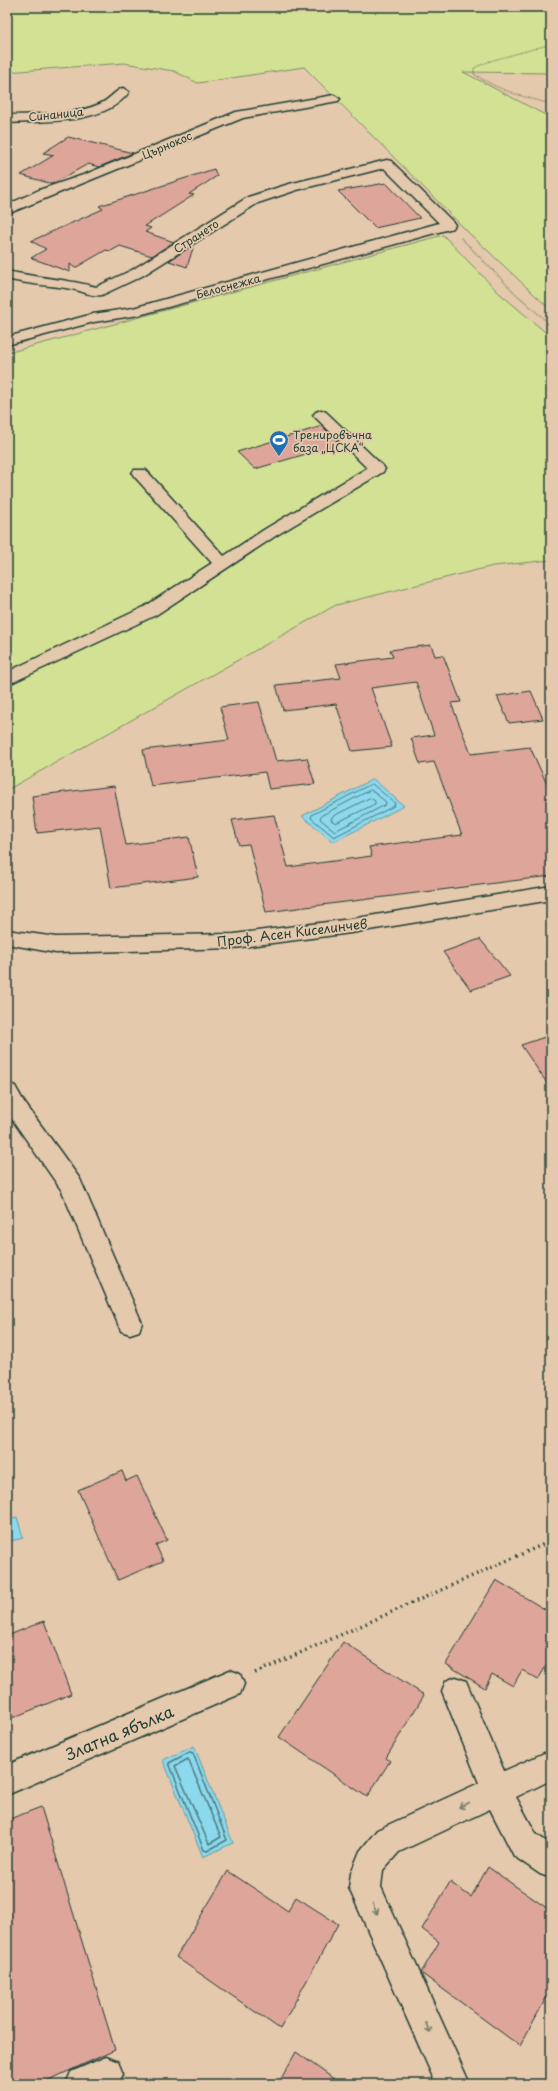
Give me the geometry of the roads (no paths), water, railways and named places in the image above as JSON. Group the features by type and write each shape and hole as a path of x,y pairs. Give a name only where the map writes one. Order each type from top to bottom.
{"street":[{"name":"Синаница","path":"7,119 46,117 91,110 111,103 123,92"},
{"name":"Църнокос","path":"7,210 44,193 90,177 240,115 334,99"},
{"name":"Белоснежка","path":"7,340 93,318 134,312 448,225 387,164"},
{"name":"Странето","path":"97,292 137,273 253,200 293,187 387,164"},
{"path":"7,275 30,281 73,285 97,292 93,318"},
{"path":"7,679 150,611 319,503 377,469 321,415"},
{"path":"140,473 222,564"},
{"name":"Проф. Асен Киселинчев","path":"7,937 56,945 234,941 351,926 551,893"},
{"path":"7,1092 16,1108 72,1186 130,1323"},
{"name":"Златна ябълка","path":"7,1780 230,1684"},
{"path":"456,1691 496,1789 525,1844 551,1863"},
{"path":"453,2084 365,1888 365,1872 375,1854 388,1841 496,1789 551,1765"}],"water":[{"path":"373,779 404,806 333,842 302,816"},
{"path":"17,1517 23,1538 7,1542 7,1519"},
{"path":"194,1746 233,1843 203,1857 163,1760"}],"place":[{"name":"Тренировъчна база „ЦСКА“","path":"279,457"}]}
